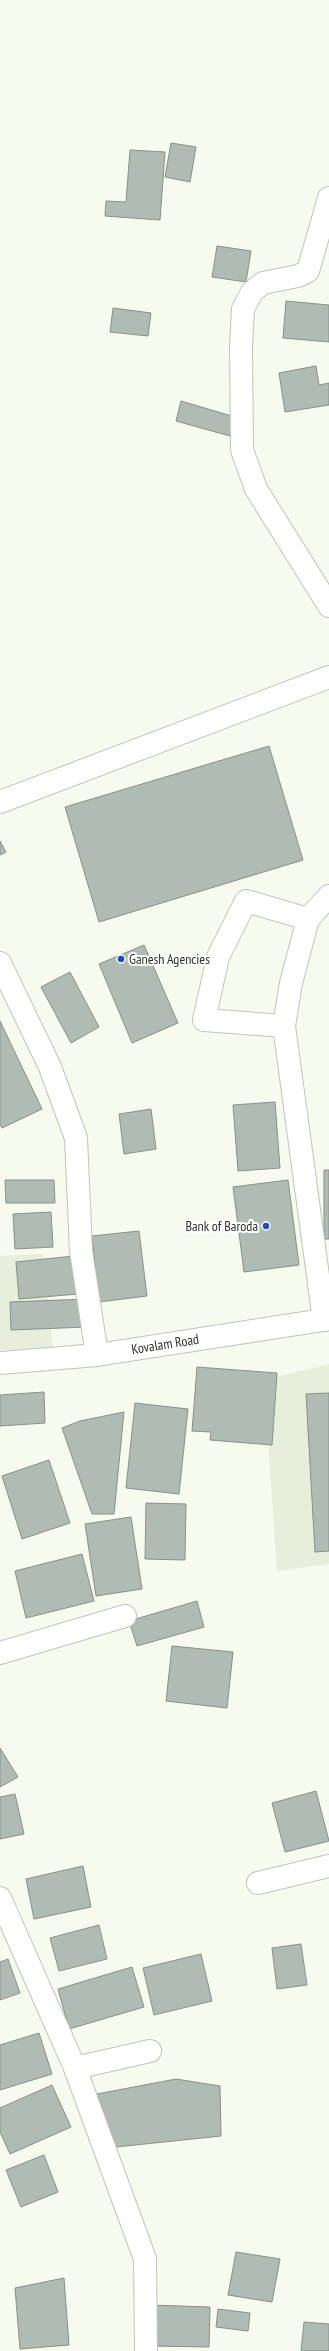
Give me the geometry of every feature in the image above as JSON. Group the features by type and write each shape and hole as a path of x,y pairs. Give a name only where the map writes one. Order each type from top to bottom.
{"street":[{"path":"329,198 308,271 298,276 263,283 252,292 243,309 240,346 242,450 256,489 329,606"},
{"path":"0,802 329,677"},
{"path":"326,1320 284,1026 291,983 308,919 329,896"},
{"path":"284,1026 204,1020 218,957 246,901 308,919"},
{"path":"0,963 50,1067 76,1138 81,1251 96,1355"},
{"name":"Kovalam Road","path":"0,1363 96,1355 326,1320"},
{"path":"0,1653 125,1616"},
{"path":"258,1883 329,1866"},
{"path":"0,1898 75,2068 145,2259 146,2351"},
{"path":"75,2068 150,2051"}],"shaded area":[{"path":"43,1254 53,1348 0,1350 0,1256"},
{"path":"329,1364 329,1564 277,1571 264,1380"}],"building":[{"path":"171,143 196,147 190,182 165,177"},
{"path":"130,150 165,152 160,220 105,216 106,201 126,202"},
{"path":"217,246 251,251 246,282 212,277"},
{"path":"286,301 329,305 329,342 283,338"},
{"path":"113,308 151,313 148,336 110,332"},
{"path":"316,366 319,385 329,383 329,405 285,412 279,373"},
{"path":"181,401 235,417 230,436 176,421"},
{"path":"269,746 303,860 99,922 65,807"},
{"path":"0,841 6,852 0,855"},
{"path":"144,945 178,1023 132,1043 99,964"},
{"path":"70,972 99,1027 71,1043 41,987"},
{"path":"0,1021 42,1109 2,1128 0,1125"},
{"path":"275,1102 280,1168 238,1171 233,1105"},
{"path":"151,1109 156,1149 124,1154 119,1114"},
{"path":"324,1170 329,1170 329,1239 324,1239"},
{"path":"5,1180 54,1180 55,1203 6,1203"},
{"name":"Bank of Baroda","path":"288,1180 299,1265 244,1272 233,1187"},
{"path":"51,1212 53,1247 15,1249 13,1214"},
{"path":"139,1231 147,1296 99,1302 92,1236"},
{"path":"74,1256 78,1294 19,1299 16,1262"},
{"path":"86,1299 87,1327 11,1330 10,1302"},
{"path":"197,1367 277,1373 272,1445 210,1440 211,1432 192,1431"},
{"path":"44,1392 45,1423 0,1426 0,1395"},
{"path":"329,1393 329,1551 315,1552 306,1394"},
{"path":"135,1403 188,1409 179,1494 126,1488"},
{"path":"124,1412 114,1514 92,1514 62,1428 80,1421"},
{"path":"49,1460 70,1523 22,1539 2,1476"},
{"path":"146,1503 186,1504 185,1560 145,1559"},
{"path":"131,1517 142,1589 96,1596 85,1524"},
{"path":"82,1554 94,1601 26,1618 15,1571"},
{"path":"197,1601 204,1627 137,1646 129,1621"},
{"path":"172,1646 233,1652 227,1708 166,1701"},
{"path":"0,1748 18,1777 0,1787"},
{"path":"316,1791 329,1841 285,1852 272,1803"},
{"path":"15,1794 24,1834 0,1839 0,1797"},
{"path":"83,1866 91,1907 34,1919 26,1879"},
{"path":"99,1925 107,1959 59,1971 50,1938"},
{"path":"301,1944 307,1985 277,1989 272,1948"},
{"path":"201,1954 212,2001 154,2015 143,1968"},
{"path":"8,1959 20,1993 0,2000 0,1962"},
{"path":"132,1967 144,2007 69,2029 58,1989"},
{"path":"39,2033 52,2074 0,2090 0,2045"},
{"path":"176,2079 220,2086 221,2136 116,2147 97,2094"},
{"path":"52,2085 71,2127 10,2154 0,2132 0,2108"},
{"path":"44,2155 58,2192 21,2207 6,2170"},
{"path":"236,2252 280,2259 272,2302 228,2295"},
{"path":"64,2278 69,2345 20,2349 15,2288"},
{"path":"151,2305 210,2307 209,2347 150,2346"},
{"path":"218,2309 250,2313 248,2331 216,2327"},
{"path":"304,2322 329,2324 329,2351 301,2351"}],"place":[{"name":"Ganesh Agencies","path":"121,959"},
{"name":"Bank of Baroda","path":"266,1226"}]}
